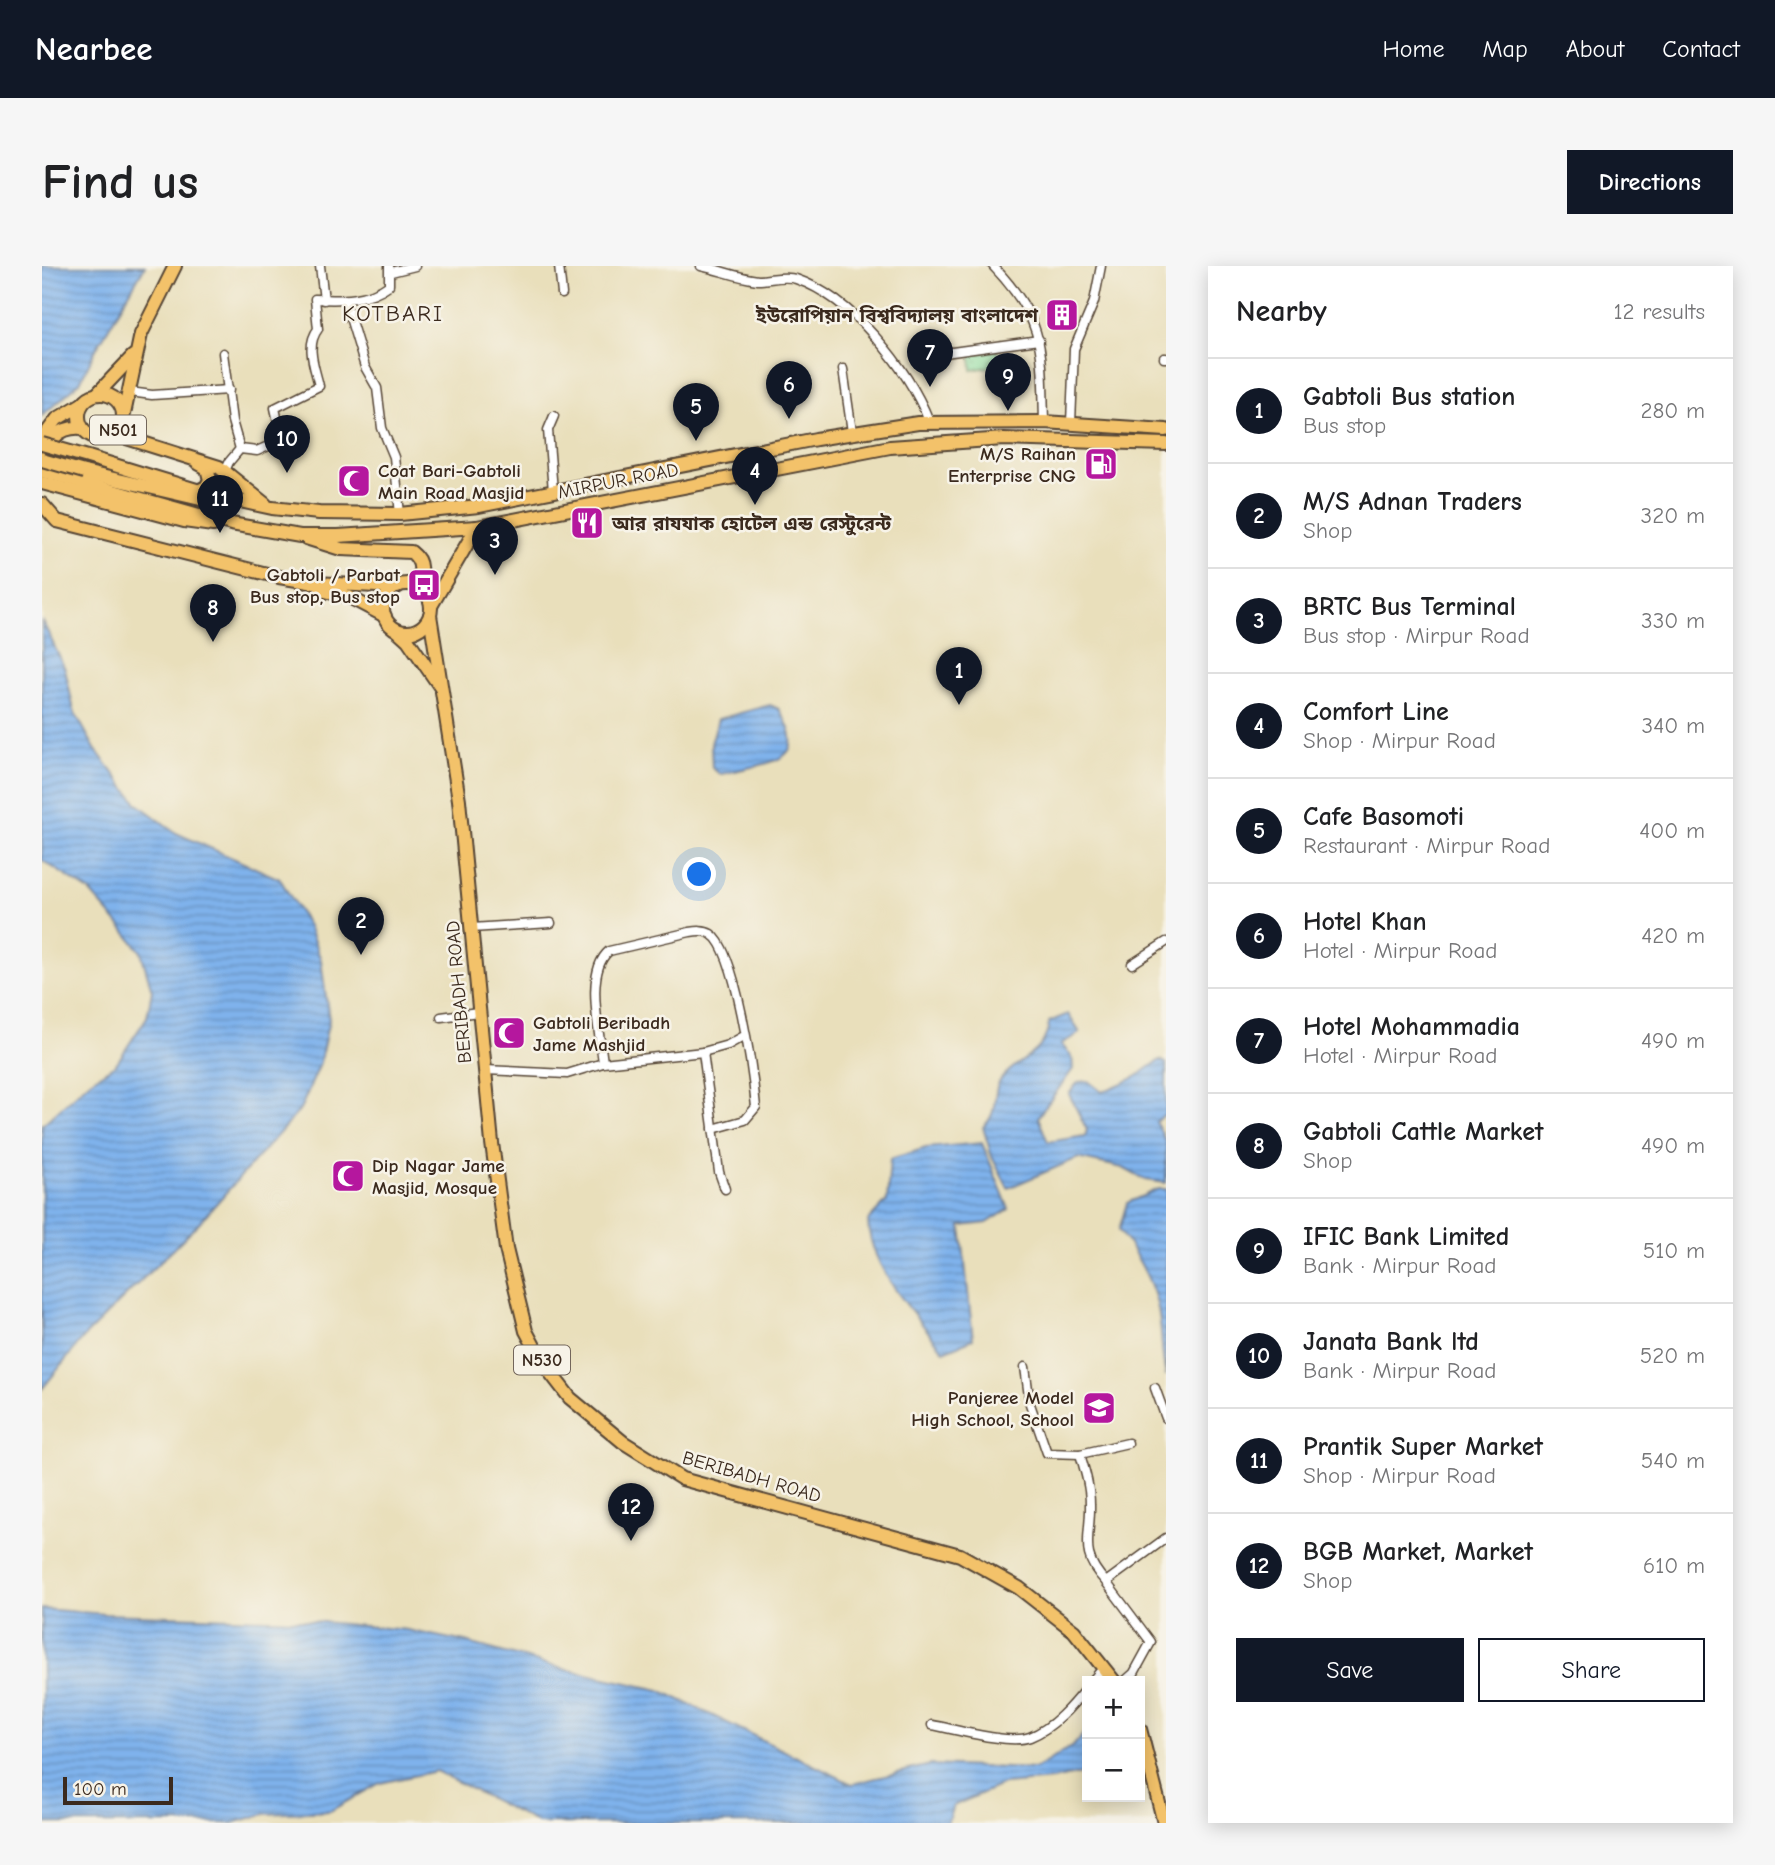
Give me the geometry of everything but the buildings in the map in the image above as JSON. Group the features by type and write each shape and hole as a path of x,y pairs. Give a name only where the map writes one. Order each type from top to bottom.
{"highway":[{"name":"N501","path":"175,266 151,311 135,353 125,368 82,404 79,416 82,428 99,438 114,434 225,471 252,495 272,508"},
{"name":"N501","path":"114,434 124,417 135,353"},
{"name":"N501","path":"98,393 116,398 124,417"},
{"path":"42,441 57,419 82,404"},
{"path":"124,417 140,441"},
{"name":"MIRPUR ROAD","path":"42,441 200,491 272,508 319,513 400,514 457,510 852,432 929,421 1071,423 1166,430"},
{"path":"82,428 66,428 56,435 42,461 82,483"},
{"name":"MIRPUR ROAD","path":"82,483 231,524 300,536 477,527 890,447 1004,439 1166,444"},
{"path":"184,496 200,491 209,484 211,476 207,468 195,462"},
{"path":"42,471 82,483"},
{"path":"42,483 82,483 184,496 244,508 272,508"},
{"path":"42,504 57,521 279,577 325,584 397,587 413,585 425,593 430,610"},
{"path":"42,520 88,536 339,594 385,616 420,656 445,694"},
{"path":"397,630 405,632 420,628 477,527"},
{"path":"300,536 329,547 411,552 420,562 421,569 413,585"},
{"path":"385,616 387,596 397,587"},
{"name":"BERIBADH ROAD","path":"430,610 445,694 506,1249 517,1303 535,1349 570,1398 623,1442 681,1479 960,1555 1030,1596 1073,1631 1110,1676"},
{"path":"1143,1739 1162,1798 1164,1823"}],"street":[{"path":"320,266 324,300"},
{"path":"240,449 257,451 282,440 275,408 319,386 311,341 317,329 315,299 345,301 385,289 391,281 390,269 415,266"},
{"path":"559,266 562,294"},
{"path":"701,266 757,279 796,279 843,307 896,362 918,397 929,421"},
{"path":"993,266 1018,292 1033,318 1039,340 1044,422"},
{"path":"1071,423 1074,349 1094,302 1101,266"},
{"path":"345,301 365,367 377,388 382,428 394,457 400,514"},
{"path":"916,357 1039,340"},
{"path":"223,354 232,421 240,449"},
{"path":"843,369 852,432"},
{"path":"130,392 152,395 229,390"},
{"path":"553,491 548,429 554,416"},
{"path":"225,471 229,461 240,449"},
{"path":"472,928 510,923 551,923"},
{"path":"603,1063 595,974 599,959 608,951 690,932 702,931 713,935 729,958 744,1036 751,1052 756,1107 745,1120 713,1129"},
{"path":"1132,964 1166,942"},
{"path":"441,1017 478,1012"},
{"path":"485,1070 567,1074 603,1063 703,1052 728,1045 744,1036"},
{"path":"703,1052 713,1129 725,1189"},
{"path":"1025,1367 1030,1404 1047,1453 1080,1454 1128,1443"},
{"path":"1155,1388 1166,1418"},
{"path":"1080,1454 1090,1504 1086,1537 1095,1571 1151,1642 1131,1676"},
{"path":"1106,1582 1166,1538"},
{"path":"1096,1676 1104,1667"},
{"path":"932,1725 1008,1739 1029,1738 1065,1713 1082,1693"}],"green space":[{"path":"998,350 1000,365 972,370 971,354"}],"water":[{"path":"42,266 145,266 80,382 42,416"},
{"path":"42,620 65,669 74,711 95,749 138,804 176,833 280,879 308,926 321,960 329,1020 319,1066 300,1110 196,1226 85,1336 42,1389 42,1125 90,1081 116,1064 147,1017 152,991 141,952 122,928 89,891 42,860"},
{"path":"770,705 779,709 789,727 792,741 789,750 771,762 727,773 720,774 712,768 711,744 718,719"},
{"path":"1068,1014 1080,1033 1061,1044 1072,1057 1073,1069 1038,1117 1048,1142 1085,1136 1087,1130 1069,1094 1078,1082 1088,1081 1102,1092 1136,1077 1160,1060 1166,1063 1166,1113 1156,1122 1166,1142 1166,1183 1145,1180 1123,1168 1078,1158 1008,1188 992,1157 983,1127 992,1115 998,1083 1010,1070 1038,1049 1047,1034 1049,1022"},
{"path":"982,1143 1009,1209 987,1223 961,1226 973,1339 944,1351 908,1307 886,1274 877,1257 868,1221 887,1201 890,1159 926,1148"},
{"path":"1158,1189 1166,1189 1166,1376 1159,1313 1154,1294 1141,1265 1119,1230 1127,1203"},
{"path":"42,1609 105,1614 301,1620 407,1630 465,1642 564,1669 660,1690 852,1784 930,1765 1035,1769 1074,1745 1082,1736 1082,1774 1052,1780 1003,1784 953,1806 947,1823 538,1823 436,1771 380,1783 330,1811 264,1814 233,1823 42,1823"}],"place":[{"name":"ইউরোপিয়ান বিশ্ববিদ্যালয় বাংলাদেশ","path":"1062,315"},
{"name":"Hotel Mohammadia","path":"930,387"},
{"name":"IFIC Bank Limited","path":"1008,411"},
{"name":"Hotel Khan","path":"789,419"},
{"name":"Cafe Basomoti","path":"696,441"},
{"name":"M/S Raihan Enterprise CNG","path":"1101,464"},
{"name":"Janata Bank ltd","path":"287,473"},
{"name":"Coat Bari-Gabtoli Main Road Masjid","path":"354,481"},
{"name":"Comfort Line","path":"755,505"},
{"name":"আর রাযযাক হোটেল এন্ড রেস্টুরেন্ট","path":"587,523"},
{"name":"Prantik Super Market","path":"220,533"},
{"name":"BRTC Bus Terminal","path":"495,575"},
{"name":"Gabtoli / Parbat Bus stop, Bus stop","path":"424,585"},
{"name":"Gabtoli Cattle Market","path":"213,642"},
{"name":"Gabtoli Bus station","path":"959,705"},
{"name":"M/S Adnan Traders","path":"361,955"},
{"name":"Gabtoli Beribadh Jame Mashjid","path":"509,1033"},
{"name":"Dip Nagar Jame Masjid, Mosque","path":"348,1176"},
{"name":"Panjeree Model High School, School","path":"1099,1408"},
{"name":"BGB Market, Market","path":"631,1541"}],"district":[{"name":"KOTBARI","path":"393,313"}]}
